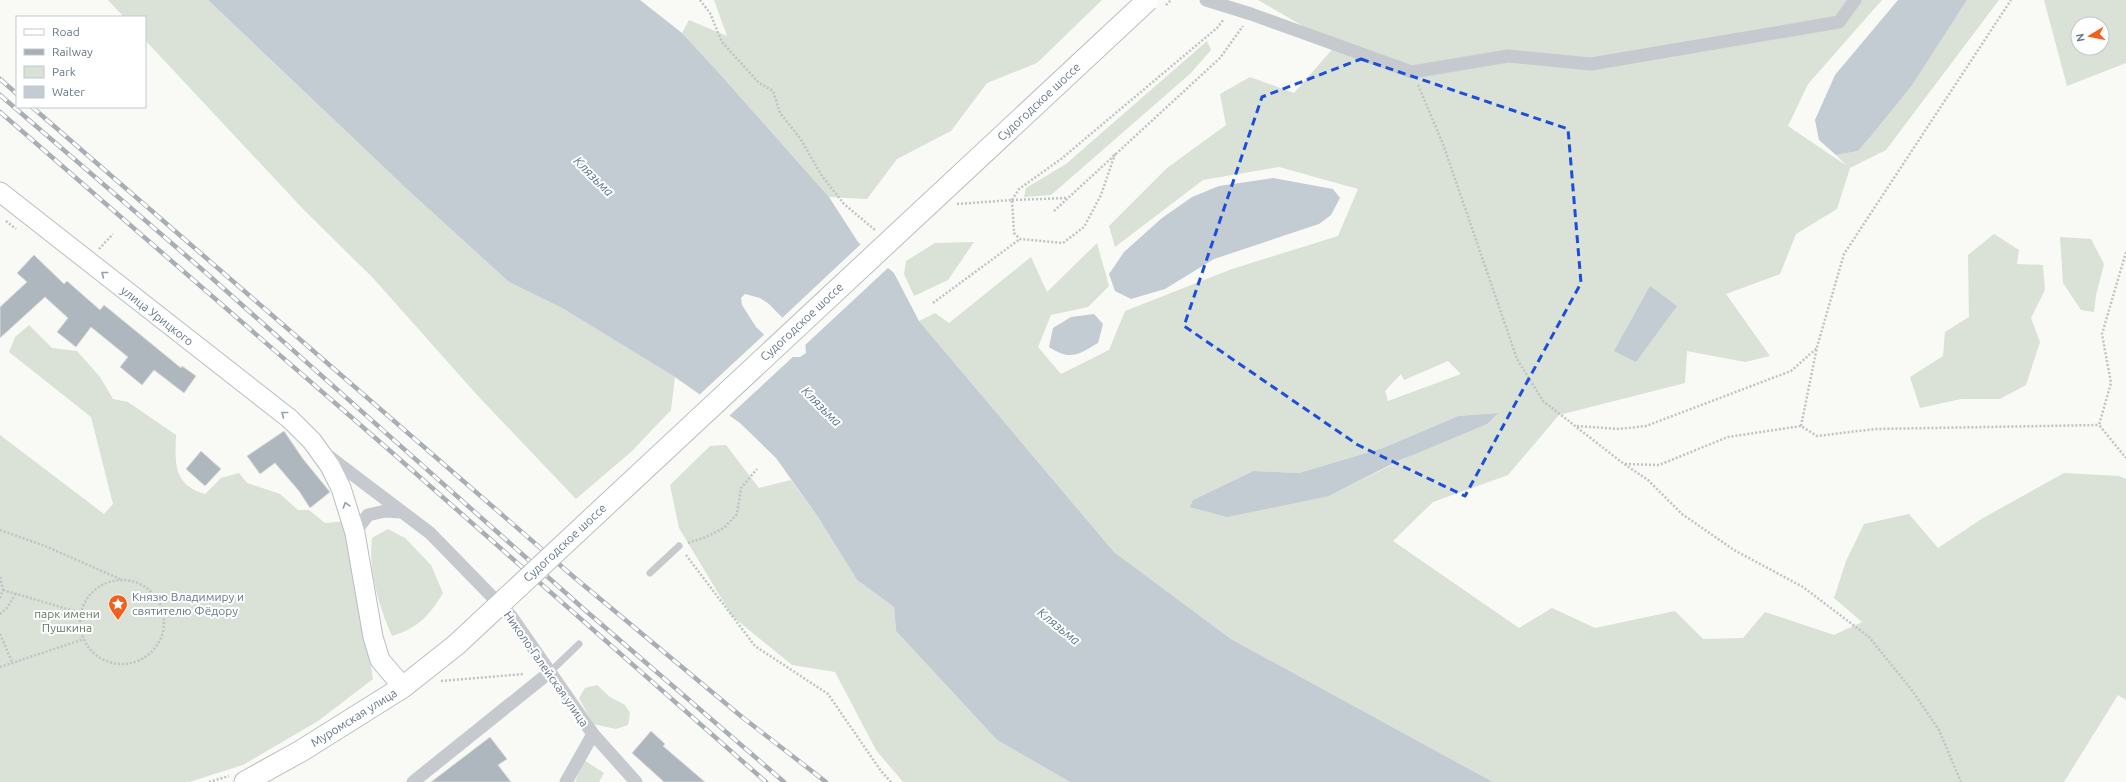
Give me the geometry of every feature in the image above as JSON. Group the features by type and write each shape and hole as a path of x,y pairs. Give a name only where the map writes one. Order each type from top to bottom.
{"main road":[{"name":"Судогодское шоссе","path":"456,645 1148,0"},
{"name":"Муромская улица","path":"245,782 301,751 403,687 456,645"}],"street":[{"path":"1206,0 1251,14 1412,72 1508,56 1591,64 1839,22 1855,0"},
{"name":"улица Урицкого","path":"0,192 290,419 336,463 401,512"},
{"name":"улица Урицкого","path":"312,441 330,466 341,488 360,556"},
{"name":"улица Урицкого","path":"401,512 384,512 368,515 358,528 360,556 373,637 380,660 403,687"},
{"name":"Николо-Галейская улица","path":"401,512 430,533 511,616 593,734 636,782"},
{"path":"413,782 550,672"},
{"path":"566,782 593,734"}],"lane":[{"path":"650,573 679,546"},
{"path":"550,672 579,644"}],"path":[{"path":"700,0 710,13 722,42 759,84 773,91 780,113 800,138 822,176 844,204 872,229 878,231"},
{"path":"1801,426 1817,347 1844,254 2011,0"},
{"path":"1116,154 1101,195 1084,227 1063,243 1020,239 1014,233 1012,200 1019,189 1062,159 1217,28 1233,8"},
{"path":"1054,211 1220,58 1251,14"},
{"path":"1412,72 1443,144 1517,359 1543,401 1624,464 1648,480 1682,514 1734,550 1803,587 1869,637 1911,689 1938,730 1961,782"},
{"path":"955,204 1068,198"},
{"path":"934,303 1020,239"},
{"path":"2098,425 2111,383 2102,334 2126,252"},
{"path":"1576,426 1619,429 1646,426 1791,371 1817,347"},
{"path":"1624,464 1659,465 1728,437 1801,426 1816,436 1875,429 2098,425"},
{"path":"2098,425 2121,454 2126,458"},
{"path":"757,469 741,488 737,514 724,528 706,537 679,546 755,646 828,694 881,771 891,782"},
{"path":"0,530 45,546 121,580 134,582 145,587 158,601 164,620 163,633 158,644 149,654 138,661 126,664 113,663 100,658 91,650 84,639 80,626 81,613 85,602 95,590 110,582 121,580"},
{"path":"0,577 3,590 0,598"},
{"path":"3,590 81,613"},
{"path":"0,614 8,608 16,593"},
{"path":"0,634 12,662"},
{"path":"0,666 84,639"},
{"path":"439,681 510,675"}],"highlighted area":[{"path":"1361,59 1568,129 1581,283 1465,496 1358,445 1184,326 1262,97"}],"green space":[{"path":"108,0 208,0 409,191 509,282 562,308 675,377 671,410 632,451 576,499 478,396 373,278 304,210 146,41 146,16 123,16"},
{"path":"714,0 1102,0 1037,63 987,83 951,131 897,159 867,199 829,197 682,33 689,20 727,36"},
{"path":"1258,0 1882,0 1808,84 1788,126 1847,166 1836,155 1858,151 1871,136 1912,84 1967,0 1999,0 1886,150 1850,168 1837,209 1796,234 1780,274 1726,294 1770,356 1745,362 1687,351 1685,383 1559,415 1508,475 1433,502 1393,541 1519,628 1552,608 1595,628 1675,611 1703,639 1743,638 1765,612 1834,635 1862,622 1834,598 1846,561 1864,524 1909,514 1938,548 1983,518 2064,473 2119,476 2126,479 2126,700 2118,695 2064,782 1493,782 1231,639 1114,552 919,321 935,313 949,323 1031,257 1047,292 1097,243 1109,286 1088,307 1051,315 1038,347 1061,374 1109,350 1125,311 1232,269 1338,236 1358,189 1279,167 1203,180 1115,247 1109,226 1167,168 1226,125 1220,94 1250,77 1294,93 1336,45","holes":["1448,361 1461,374 1388,401 1385,391 1401,374 1404,380","1497,413 1329,496 1193,500 1253,471 1299,473 1383,448 1458,416"]},
{"path":"2044,0 2126,0 2126,63 2067,86"},
{"path":"1207,41 1211,50 1191,73 1051,195 1024,197 1026,188 1066,164"},
{"path":"1994,234 2019,250 2017,264 2043,265 2045,290 2031,318 2040,342 2026,385 2000,399 1961,399 1920,408 1910,377 1943,356 1945,332 1969,317 1968,255"},
{"path":"2060,237 2091,239 2104,264 2096,295 2094,312 2081,310 2063,283"},
{"path":"974,242 948,280 914,296 904,274 906,261 935,243"},
{"name":"парк имени Пушкина","path":"29,325 52,348 77,351 100,377 113,399 128,402 176,435 176,464 178,472 181,479 195,490 205,494 221,478 239,473 247,483 280,494 298,510 309,510 325,523 348,521 373,679 318,721 243,765 189,782 0,782 0,435 104,514 113,504 91,417 9,352 15,337"},
{"path":"726,445 759,488 791,480 818,517 857,580 894,607 896,631 997,740 1070,782 903,782 876,750 835,672 792,665 732,616 679,528 670,485 710,446"},
{"path":"388,529 405,538 431,565 443,593 428,615 416,625 392,636 379,601 373,575 371,550 372,538"},
{"path":"597,685 610,697 625,705 630,713 628,725 616,729 593,724 579,698 585,688"},
{"path":"584,760 604,773 599,782 575,782"}],"water":[{"name":"Клязьма","path":"208,0 640,0 682,33 829,197 858,242 894,273 919,321 1114,552 1231,639 1493,782 1070,782 997,740 896,631 894,607 857,580 818,517 776,458 740,423 675,377 562,308 509,282 409,191","holes":["745,294 760,298 769,304 805,341 806,353 800,357 788,357 756,327 742,305 741,298"]},
{"path":"1898,0 1967,0 1912,85 1871,136 1858,151 1836,155 1819,140 1815,120 1835,75"},
{"path":"1273,178 1333,189 1340,198 1331,215 1319,224 1214,259 1165,289 1131,299 1115,291 1109,274 1124,252 1162,218 1192,197 1219,186"},
{"path":"1650,286 1677,306 1636,362 1614,351"},
{"path":"1094,314 1103,324 1098,343 1085,351 1074,355 1063,354 1049,347 1053,328 1071,317"},
{"path":"1498,413 1487,424 1396,462 1329,496 1227,517 1190,507 1193,500 1253,471 1299,473 1383,448 1458,416"}],"pier":[{"path":"862,243 889,267 803,347 803,342 781,319"},
{"path":"766,333 789,355 795,355 728,417 698,396"}],"building":[{"path":"34,255 64,284 67,281 100,310 104,305 181,368 182,366 196,376 184,393 154,370 142,385 120,367 128,357 91,327 76,347 57,332 68,318 45,297 0,338 0,307 27,282 17,273"},
{"path":"284,431 303,459 330,492 310,508 299,491 275,463 260,474 247,456"},
{"path":"201,451 221,469 205,486 186,469"},
{"path":"651,731 665,744 663,746 705,782 664,782 632,753"},
{"path":"490,737 507,759 498,765 511,782 431,782"}],"railway":[{"path":"0,79 16,93"},
{"path":"0,95 205,272 586,611 784,782"},
{"path":"33,108 575,578 742,717 826,782"},
{"path":"0,112 388,449 766,782"}],"place":[{"name":"Князю Владимиру и святителю Фёдору","path":"118,621"}]}
